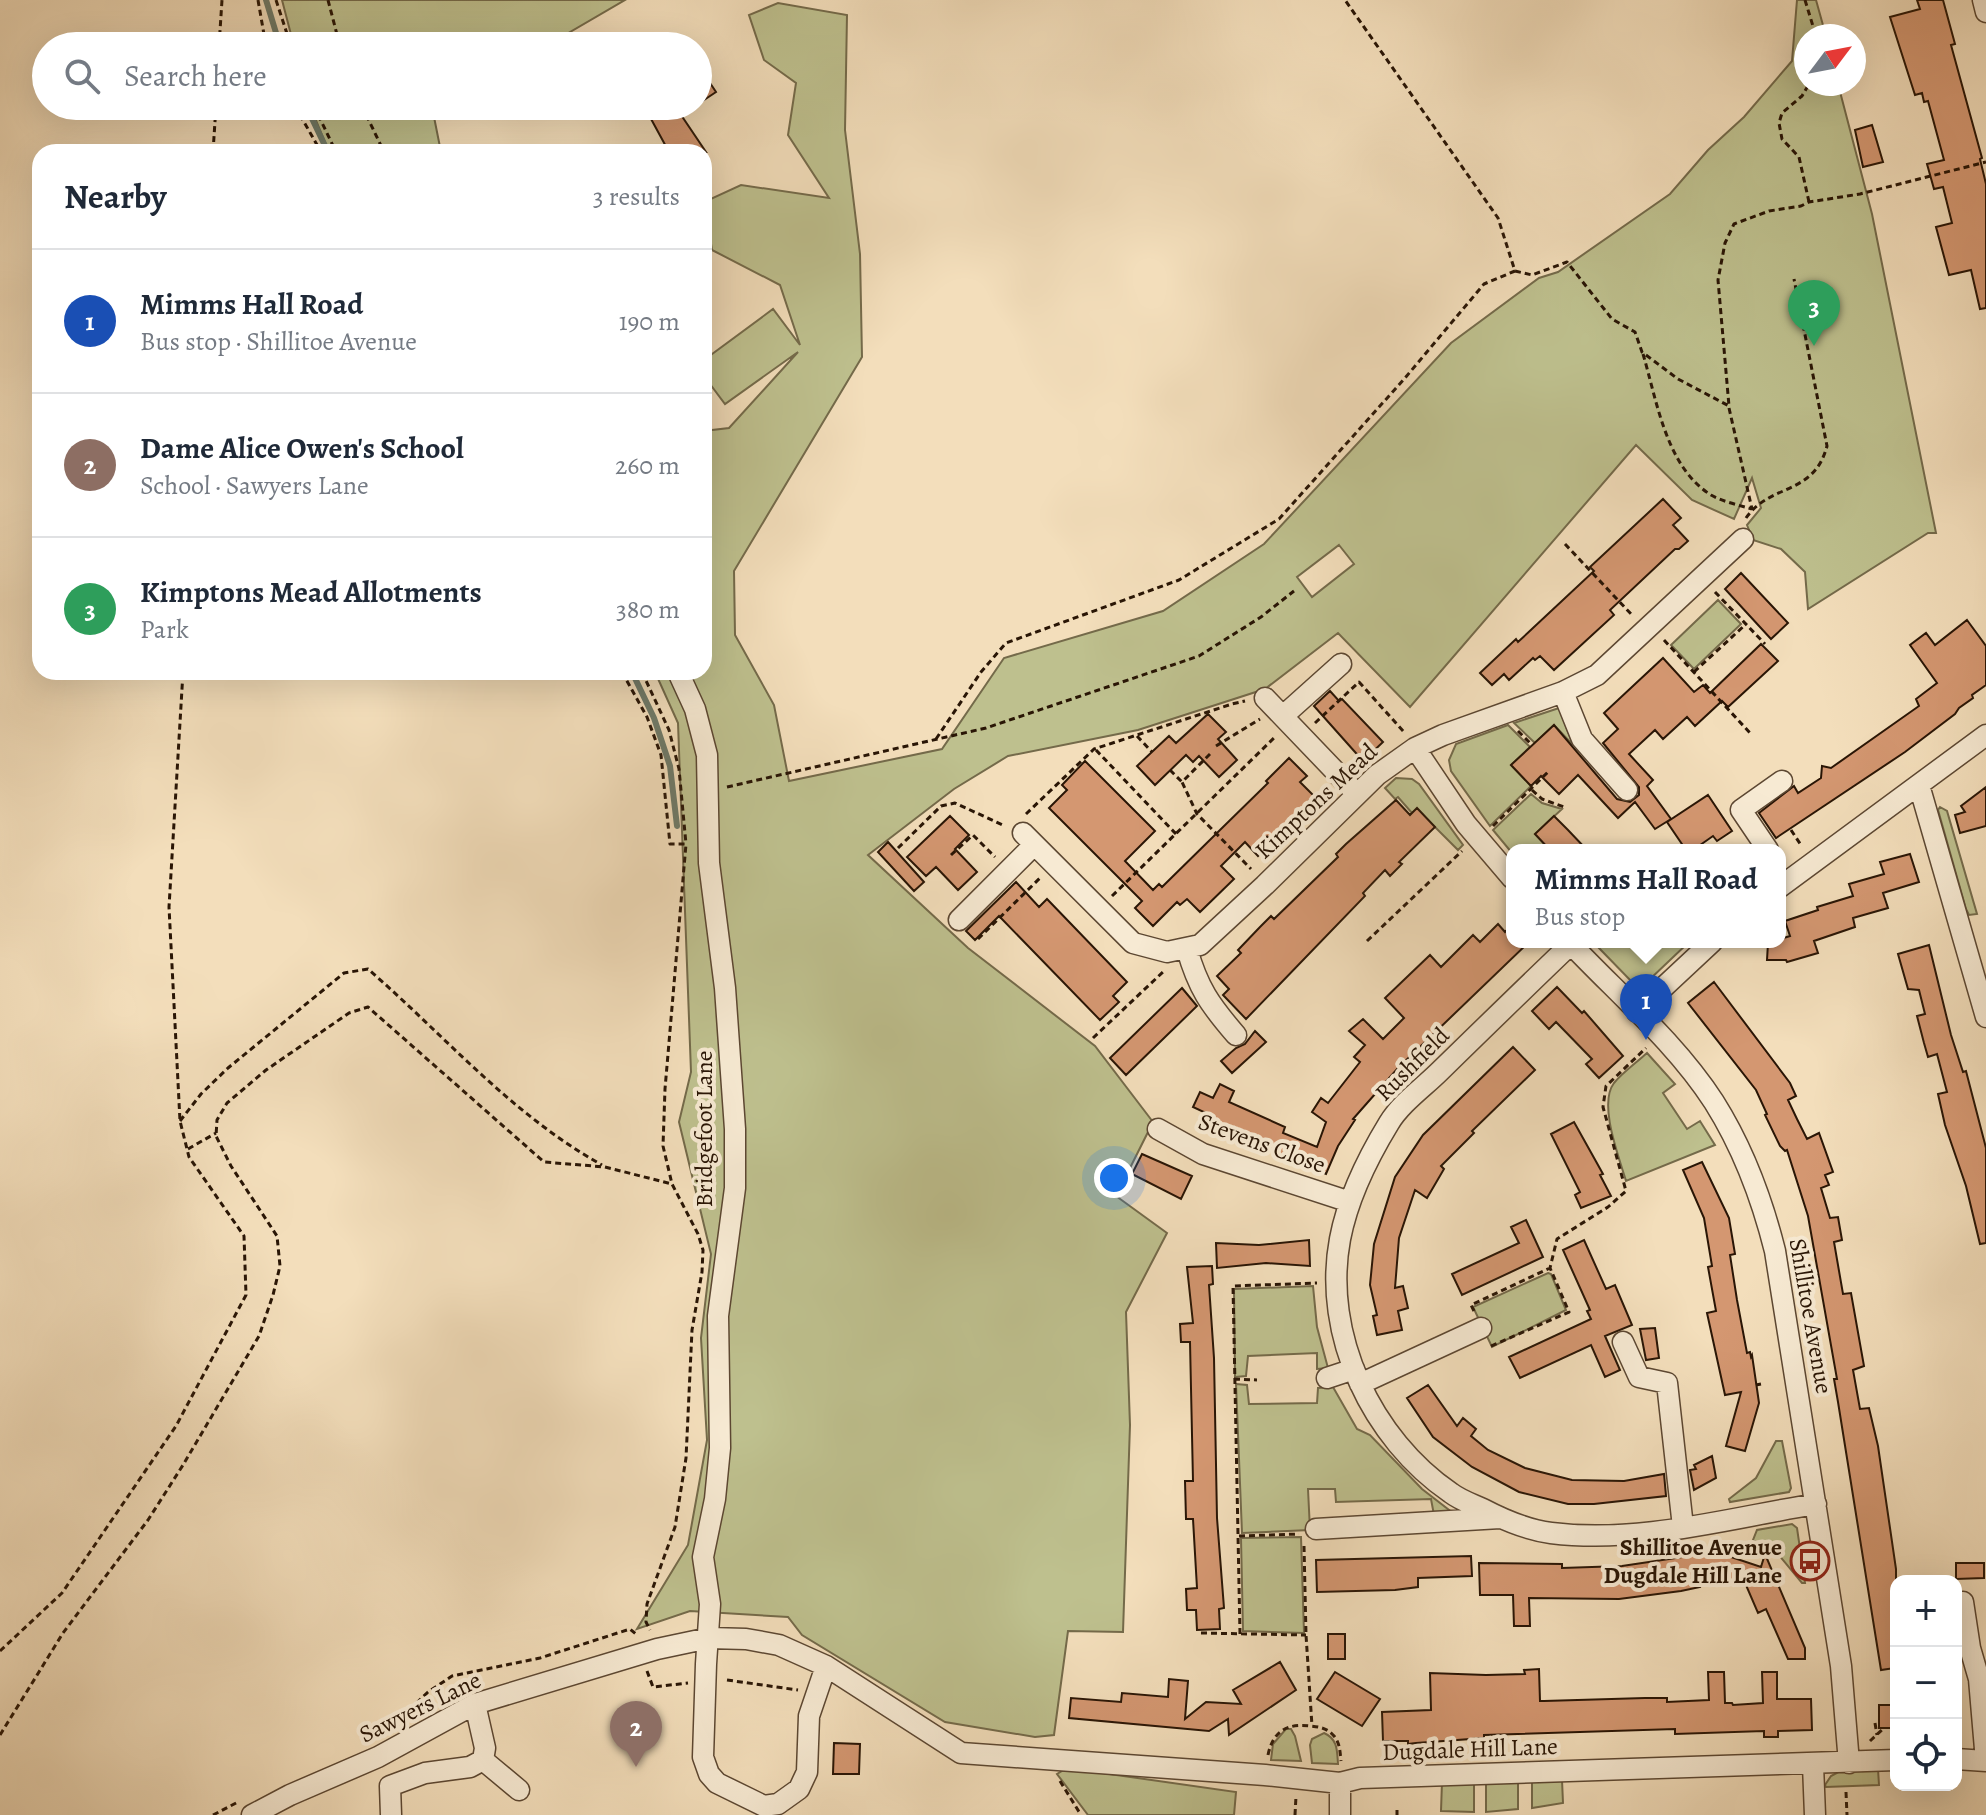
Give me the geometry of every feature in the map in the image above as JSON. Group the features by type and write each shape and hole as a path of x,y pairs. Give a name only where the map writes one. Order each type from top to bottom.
{"street":[{"path":"1983,0 1986,12"},
{"name":"Kimptons Mead","path":"1177,951 1200,945 1211,936 1377,775 1415,748 1462,726 1503,715 1597,675 1743,539"},
{"path":"1341,664 1283,716 1357,794"},
{"name":"Bridgefoot Lane","path":"682,680 695,709 707,755 709,843 725,988 735,1129 735,1188 718,1316 720,1448 715,1499 703,1557 710,1604 703,1757 717,1783 764,1806 786,1809"},
{"path":"1563,692 1582,739 1627,790"},
{"path":"1786,876 1986,735"},
{"path":"1415,748 1477,839 1506,871"},
{"path":"1764,844 1741,810 1782,781"},
{"path":"1919,785 1986,1017"},
{"path":"959,920 1009,870 1023,832 1133,943 1177,951 1208,1004 1236,1035"},
{"name":"Rushfield","path":"1565,948 1392,1119 1363,1169 1340,1241 1337,1282 1344,1334 1357,1377 1372,1409 1392,1438 1418,1466 1452,1494 1501,1518 1549,1533 1615,1536 1816,1504"},
{"name":"Shillitoe Avenue","path":"1575,948 1661,1035 1714,1102 1743,1156 1767,1216 1845,1691 1849,1763"},
{"path":"1637,1012 1706,948"},
{"name":"Stevens Close","path":"1158,1129 1203,1154 1350,1202"},
{"path":"1327,1378 1357,1377 1481,1328"},
{"path":"1623,1342 1639,1377 1667,1383 1683,1527"},
{"name":"Rushfield","path":"1316,1529 1501,1518"},
{"path":"1962,1759 1986,1761 1979,1679 1970,1648 1963,1602"},
{"name":"Sawyers Lane","path":"252,1815 378,1757 475,1704 649,1652 709,1638 746,1639 779,1645 826,1666"},
{"path":"786,1809 791,1797 805,1782 809,1716 826,1666"},
{"name":"Dugdale Hill Lane","path":"826,1666 961,1753 1308,1778 1890,1760"},
{"path":"475,1704 485,1748 483,1760"},
{"path":"483,1760 519,1790"},
{"path":"391,1815 390,1786 425,1773 470,1767 483,1760"},
{"path":"1813,1765 1815,1815"},
{"path":"1340,1775 1340,1815"}],"path":[{"path":"220,32 222,0"},
{"path":"258,0 264,32"},
{"path":"276,0 286,32"},
{"path":"328,0 336,32"},
{"path":"1345,0 1498,218 1515,271"},
{"path":"1805,0 1812,24"},
{"path":"1802,96 1782,113 1779,123 1782,139 1799,157 1809,202"},
{"path":"214,144 215,120"},
{"path":"303,120 316,144"},
{"path":"321,120 332,144"},
{"path":"369,120 380,144"},
{"path":"1752,509 1729,406 1718,280 1725,243 1734,224 1769,211 1860,194 1986,162"},
{"path":"936,739 981,672 1006,643 1179,580 1279,519 1484,284 1515,271 1532,275 1567,262 1612,319 1635,332 1665,430 1688,475 1713,496 1752,509 1811,476 1822,464 1827,446 1794,279"},
{"path":"1642,352 1678,379 1729,406"},
{"path":"1565,544 1694,672 1751,734"},
{"path":"1701,578 1765,644"},
{"path":"708,792 986,728 1199,656 1261,617 1294,591"},
{"path":"1694,672 1746,624"},
{"path":"0,1651 62,1593 176,1426 246,1295 244,1236 189,1157 180,1121 169,907 183,680"},
{"path":"626,680 647,717 661,755 670,844 709,843"},
{"path":"646,680 669,730 679,769 686,844 663,1146 672,1184 698,1234 702,1261 692,1330 686,1458 675,1527 647,1604 646,1622 653,1687 698,1681"},
{"path":"1216,746 1359,682 1399,725"},
{"path":"1020,812 1024,816 1094,749 1232,704 1283,716"},
{"path":"1098,909 1197,814 1283,716"},
{"path":"1137,736 1152,752"},
{"path":"1094,749 1176,834"},
{"path":"1182,782 1210,754"},
{"path":"1170,770 1182,782 1197,814 1265,885"},
{"path":"1367,941 1550,770"},
{"path":"1532,790 1542,799 1564,807"},
{"path":"898,848 941,806 955,803 1023,832"},
{"path":"1791,830 1801,845"},
{"path":"951,855 973,835 1009,870"},
{"path":"978,939 1054,865"},
{"path":"1093,1038 1165,969 1177,951"},
{"path":"180,1121 201,1094 228,1068 344,973 368,969 507,1097 568,1146 605,1167"},
{"path":"0,1735 63,1633 148,1520 259,1336 280,1266 277,1236 231,1166 216,1133 217,1120 227,1103 266,1070 349,1013 368,1007 544,1162 605,1167 672,1184"},
{"path":"1550,1268 1471,1305 1492,1348 1569,1312 1550,1268 1557,1239 1608,1207 1626,1191 1603,1107 1606,1086 1661,1035"},
{"path":"187,1150 216,1133"},
{"path":"1240,1634 1233,1286 1337,1282"},
{"path":"1234,1379 1257,1380"},
{"path":"1239,1536 1304,1534 1312,1726"},
{"path":"1201,1633 1306,1635"},
{"path":"1875,1723 1877,1735"},
{"path":"1268,1763 1272,1741 1279,1731 1294,1725 1312,1726 1324,1728 1333,1734 1339,1744 1340,1775"},
{"path":"1870,1741 1884,1728"},
{"path":"1058,1777 1081,1815"},
{"path":"1295,1815 1297,1788"},
{"path":"1846,1792 1847,1815"}],"green space":[{"path":"282,0 625,0 570,32 290,32"},
{"path":"1797,0 1816,0 1823,24 1795,24"},
{"path":"778,3 847,15 845,130 860,254 862,357 734,571 735,635 774,705 789,781 942,749 1004,658 1163,611 1264,544 1451,343 1539,278 1558,272 1670,194 1708,150 1744,117 1792,61 1794,37 1794,96 1841,96 1872,214 1936,533 1928,533 1808,609 1805,572 1781,549 1753,540 1747,525 1761,508 1752,478 1734,519 1692,500 1636,445 1410,707 1338,633 1265,689 1138,730 1008,756 954,789 868,855 968,948 1095,1046 1153,1122 1116,1196 1167,1233 1126,1312 1130,1425 1123,1632 1068,1631 1054,1735 1035,1737 945,1722 802,1635 788,1617 690,1611 637,1629 688,1545 707,1440 701,1338 711,1254 679,1122 691,1072 678,723 659,680 712,680 712,430 729,428 798,352 725,404 712,387 712,354 773,309 800,345 780,285 712,250 712,198 741,185 829,198 788,135 796,83 764,60 749,15","holes":["1339,545 1354,564 1312,597 1297,577"]},
{"path":"316,120 435,120 439,144 326,144"},
{"path":"1718,600 1741,624 1694,669 1671,645"},
{"path":"1559,708 1573,745 1554,725 1535,743 1514,723"},
{"path":"1508,725 1530,747 1511,765 1531,786 1490,826 1451,771 1449,760 1456,744"},
{"path":"1396,778 1412,779 1419,784 1463,845 1458,850 1417,809 1412,813 1385,788"},
{"path":"1531,794 1542,803 1562,809 1535,834 1544,844 1506,846 1493,830"},
{"path":"1940,807 1947,811 1977,914 1969,915 1966,909 1938,810"},
{"path":"1599,948 1683,948 1648,981 1632,982"},
{"path":"1647,1053 1675,1084 1663,1093 1687,1129 1700,1121 1715,1145 1626,1181 1611,1131 1608,1104 1614,1083"},
{"path":"1548,1273 1566,1310 1492,1347 1473,1307"},
{"path":"1313,1286 1317,1327 1328,1368 1317,1369 1317,1353 1248,1356 1246,1376 1235,1377 1234,1289"},
{"path":"1236,1384 1247,1385 1249,1404 1317,1403 1318,1388 1333,1387 1357,1429 1370,1435 1422,1489 1453,1513 1434,1515 1431,1499 1336,1502 1335,1489 1308,1489 1310,1530 1242,1533"},
{"path":"1776,1441 1782,1441 1791,1488 1789,1492 1730,1502 1729,1499 1756,1478"},
{"path":"1792,1524 1797,1528 1805,1583 1778,1554 1753,1540 1757,1530"},
{"path":"1301,1537 1304,1633 1243,1631 1241,1538"},
{"path":"1286,1729 1291,1729 1295,1736 1301,1761 1271,1760 1273,1744"},
{"path":"1324,1733 1334,1742 1338,1764 1312,1763 1312,1739"},
{"path":"1067,1768 1236,1792 1234,1815 1088,1815 1057,1774"},
{"path":"1844,1769 1878,1769 1879,1785 1826,1787 1831,1776"},
{"path":"1518,1779 1518,1809 1486,1812 1486,1781"},
{"path":"1474,1780 1474,1812 1441,1811 1442,1782"},
{"path":"1562,1780 1563,1803 1532,1808 1532,1781"}],"building":[{"path":"1917,0 1943,0 1955,44 1951,45 1982,158 1986,184 1986,308 1980,309 1971,270 1949,275 1936,227 1952,223 1943,187 1934,189 1927,164 1944,160 1928,101 1924,102 1922,93 1915,95 1890,17 1920,9"},
{"path":"652,120 684,120 701,144 665,144"},
{"path":"1872,125 1883,162 1863,167 1855,130"},
{"path":"1663,499 1681,518 1673,525 1688,541 1675,549 1610,610 1614,615 1554,670 1540,656 1535,660 1533,658 1509,680 1504,674 1492,685 1480,673 1594,571 1590,567"},
{"path":"1741,573 1788,623 1771,639 1725,589"},
{"path":"1967,620 1986,646 1986,685 1955,714 1905,752 1776,838 1759,813 1794,786 1798,793 1821,778 1822,766 1831,768 1919,706 1916,699 1937,683 1910,645 1926,633 1935,645"},
{"path":"1761,644 1778,661 1728,707 1722,701 1695,726 1687,717 1663,739 1655,730 1629,754 1653,780 1647,786 1671,819 1655,829 1635,802 1618,818 1578,775 1559,794 1541,776 1531,786 1511,765 1554,725 1617,799 1630,802 1639,795 1639,787 1603,743 1618,729 1604,713 1663,658 1694,692 1703,685 1710,693"},
{"path":"1330,691 1339,701 1342,699 1383,742 1363,761 1314,706"},
{"path":"1208,714 1226,732 1218,739 1237,760 1219,777 1199,756 1193,762 1186,755 1155,785 1137,766 1169,736 1176,743"},
{"path":"1289,758 1307,776 1300,782 1314,796 1290,819 1293,822 1258,856 1245,842 1221,866 1234,879 1200,912 1187,899 1180,905 1177,902 1153,926 1135,908 1142,901 1049,808 1067,790 1062,785 1085,761 1155,831 1125,861 1153,890 1159,884 1162,887 1268,783 1266,781"},
{"path":"1986,787 1986,826 1960,833 1955,815 1965,812 1961,806"},
{"path":"1708,795 1732,831 1717,841 1713,836 1702,844 1682,844 1667,822"},
{"path":"1396,800 1410,815 1417,808 1435,827 1399,862 1402,864 1390,876 1385,870 1363,893 1365,896 1246,1019 1223,995 1229,989 1217,976 1241,953 1238,950 1271,916 1274,919 1338,857 1336,854 1346,844"},
{"path":"950,816 969,835 955,849 977,872 958,890 936,867 926,876 907,857"},
{"path":"1554,816 1581,844 1544,844 1535,834"},
{"path":"888,842 924,882 914,891 878,852"},
{"path":"1910,854 1919,882 1883,893 1888,908 1853,918 1855,927 1814,941 1818,953 1787,962 1767,960 1768,948 1786,948 1786,937 1790,936 1786,921 1853,896 1849,884 1884,874 1880,862"},
{"path":"1016,882 1039,907 1047,899 1127,982 1113,996 1119,1002 1100,1020 999,916 975,940 966,931"},
{"path":"1498,924 1506,931 1506,948 1523,948 1398,1068 1353,1119 1326,1174 1217,1128 1215,1132 1201,1126 1206,1113 1193,1107 1200,1092 1213,1098 1220,1084 1234,1091 1229,1102 1285,1127 1283,1133 1317,1147 1326,1122 1312,1112 1321,1098 1328,1103 1360,1062 1354,1057 1365,1045 1349,1031 1363,1019 1383,1039 1404,1018 1385,998 1430,955 1441,967 1473,935 1480,942"},
{"path":"1929,945 1951,1035 1963,1072 1966,1071 1986,1148 1986,1243 1980,1244 1966,1186 1945,1125 1938,1094 1947,1092 1937,1054 1928,1057 1924,1043 1917,1016 1925,1014 1919,990 1908,989 1898,954"},
{"path":"1714,982 1790,1083 1796,1096 1788,1100 1797,1119 1807,1139 1819,1133 1833,1172 1825,1175 1829,1185 1821,1188 1830,1218 1838,1217 1842,1240 1834,1242 1843,1294 1851,1293 1864,1366 1853,1370 1860,1409 1869,1408 1878,1446 1896,1569 1896,1575 1890,1575 1890,1669 1881,1670 1834,1379 1837,1379 1808,1216 1787,1150 1780,1146 1756,1090 1688,1003"},
{"path":"1557,987 1582,1013 1584,1011 1623,1056 1599,1078 1586,1064 1592,1059 1556,1022 1549,1029 1532,1011"},
{"path":"1182,988 1197,1006 1126,1075 1110,1058"},
{"path":"1255,1031 1266,1042 1232,1073 1221,1061 1245,1044"},
{"path":"1513,1047 1535,1070 1441,1166 1444,1169 1427,1198 1415,1190 1399,1238 1395,1288 1403,1286 1408,1308 1398,1311 1402,1330 1377,1335 1373,1316 1377,1315 1370,1285 1374,1244 1395,1177 1423,1135"},
{"path":"1574,1122 1603,1174 1600,1175 1611,1196 1581,1208 1575,1195 1580,1192 1551,1134"},
{"path":"1142,1154 1192,1176 1181,1199 1132,1174"},
{"path":"1702,1162 1729,1218 1735,1254 1730,1255 1737,1300 1747,1353 1752,1355 1759,1403 1745,1451 1726,1446 1741,1392 1725,1395 1707,1313 1716,1311 1704,1218 1683,1170"},
{"path":"1526,1220 1543,1257 1462,1295 1452,1274 1519,1243 1511,1227"},
{"path":"1309,1240 1310,1266 1266,1263 1217,1268 1216,1243 1259,1245"},
{"path":"1584,1240 1606,1289 1615,1285 1632,1325 1605,1336 1620,1370 1605,1377 1591,1345 1520,1378 1509,1357 1591,1319 1587,1311 1590,1310 1563,1250"},
{"path":"1212,1266 1213,1284 1209,1285 1214,1358 1217,1518 1224,1608 1219,1609 1220,1629 1197,1630 1196,1610 1187,1610 1186,1589 1197,1588 1193,1519 1186,1519 1185,1481 1193,1481 1190,1342 1181,1342 1180,1324 1193,1323 1187,1267"},
{"path":"1655,1328 1659,1358 1646,1360 1640,1329"},
{"path":"1428,1385 1457,1426 1463,1418 1476,1429 1471,1436 1488,1450 1525,1468 1572,1480 1624,1481 1664,1474 1666,1496 1568,1504 1519,1492 1472,1467 1433,1437 1407,1398"},
{"path":"1712,1456 1716,1478 1694,1490 1690,1470"},
{"path":"1716,1552 1761,1567 1765,1554 1805,1648 1805,1659 1788,1659 1766,1609 1758,1613 1746,1585 1697,1569 1700,1587 1681,1591 1619,1599 1529,1598 1530,1626 1514,1626 1513,1595 1480,1595 1479,1563 1562,1564 1562,1568 1622,1566"},
{"path":"1471,1556 1472,1576 1418,1578 1418,1587 1395,1590 1317,1592 1316,1560"},
{"path":"1956,1563 1984,1563 1984,1578 1962,1579 1962,1575 1956,1575"},
{"path":"1328,1634 1345,1634 1345,1659 1328,1659"},
{"path":"1280,1662 1296,1690 1229,1735 1228,1719 1209,1731 1069,1718 1071,1698 1121,1702 1122,1693 1168,1697 1169,1679 1188,1681 1185,1719 1206,1702 1241,1704 1233,1690"},
{"path":"1539,1669 1540,1701 1709,1700 1708,1672 1724,1672 1725,1703 1733,1705 1763,1703 1762,1672 1777,1672 1777,1699 1811,1699 1812,1730 1778,1731 1778,1737 1764,1737 1764,1731 1675,1734 1675,1729 1484,1735 1484,1738 1408,1744 1408,1741 1383,1741 1382,1712 1431,1710 1430,1673 1525,1674 1524,1670"},
{"path":"1335,1672 1380,1699 1362,1726 1317,1699"},
{"path":"1879,1705 1890,1705 1890,1728 1879,1728"},
{"path":"834,1743 860,1744 859,1774 833,1774"}],"waterway":[{"path":"266,0 276,32"},
{"path":"313,120 324,144"},
{"path":"636,680 654,718 670,766 677,826"}],"place":[{"name":"Kimptons Mead Allotments","path":"1814,346"},
{"name":"Mimms Hall Road","path":"1646,1040"},
{"name":"Shillitoe Avenue Dugdale Hill Lane","path":"1810,1561"},
{"name":"Dame Alice Owen's School","path":"636,1767"}]}
